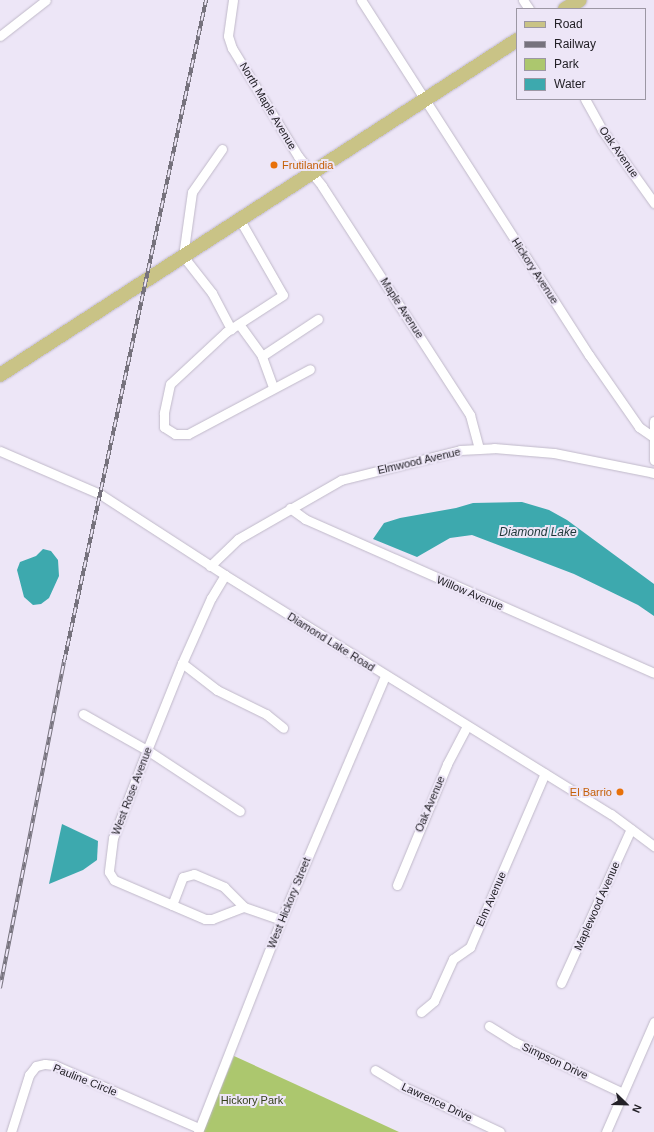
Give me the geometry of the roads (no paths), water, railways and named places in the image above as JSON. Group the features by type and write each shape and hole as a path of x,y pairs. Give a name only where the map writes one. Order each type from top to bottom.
{"main road":[{"path":"567,8 580,0"},
{"path":"0,375 516,41"}],"street":[{"path":"0,36 46,0"},
{"name":"North Maple Avenue","path":"233,0 228,36 232,48 298,156 313,173"},
{"name":"Hickory Avenue","path":"361,0 589,355 639,427 652,436"},
{"path":"523,0 529,8"},
{"name":"Oak Avenue","path":"585,100 602,130 654,203"},
{"path":"222,149 192,192 184,256 235,326 262,356 273,387"},
{"name":"Maple Avenue","path":"313,173 470,415 479,449"},
{"path":"240,220 283,295 235,326 170,384 164,412 164,428 175,434 188,434 273,387 310,369"},
{"path":"262,356 318,319"},
{"path":"654,421 652,436 654,460"},
{"name":"Elmwood Avenue","path":"210,566 238,539 341,480 407,462 460,450 479,449 554,453 654,473"},
{"name":"Diamond Lake Road","path":"0,451 88,487 224,575 385,676 545,773 631,828 654,846"},
{"name":"Willow Avenue","path":"290,508 305,519 654,673"},
{"name":"West Rose Avenue","path":"224,575 211,598 182,663 147,750 113,838 109,872 114,880 209,919 244,907"},
{"path":"182,663 217,690 266,714 283,728"},
{"name":"West Hickory Street","path":"199,1130 281,920 385,676"},
{"path":"83,714 147,750 240,811"},
{"name":"Oak Avenue","path":"397,885 447,764 467,726"},
{"name":"Elm Avenue","path":"421,1012 434,1002 453,959 470,947 545,773"},
{"name":"Maplewood Avenue","path":"562,983 631,828"},
{"path":"172,905 183,877 194,874 224,887 244,907 281,920"},
{"path":"606,1132 654,1022"},
{"name":"Simpson Drive","path":"489,1026 515,1042 623,1093"},
{"name":"Pauline Circle","path":"10,1132 29,1075 36,1066 45,1064 54,1065 199,1130"},
{"name":"Lawrence Drive","path":"375,1070 402,1086 500,1132"}],"water":[{"name":"Diamond Lake","path":"522,502 549,510 567,520 654,584 654,616 638,605 574,574 472,535 450,538 417,557 373,539 384,523 400,518 456,508 473,503"},
{"path":"43,549 51,551 58,560 59,576 49,598 41,604 33,605 24,597 17,570 20,562 36,556"},
{"path":"62,824 98,841 97,860 83,870 49,884"}],"railway":[{"path":"0,988 64,662 206,0"}],"place":[{"name":"Frutilandia","path":"274,165"},
{"name":"El Barrio","path":"620,792"}],"park label":[{"name":"Hickory Park","path":"252,1100"}]}
